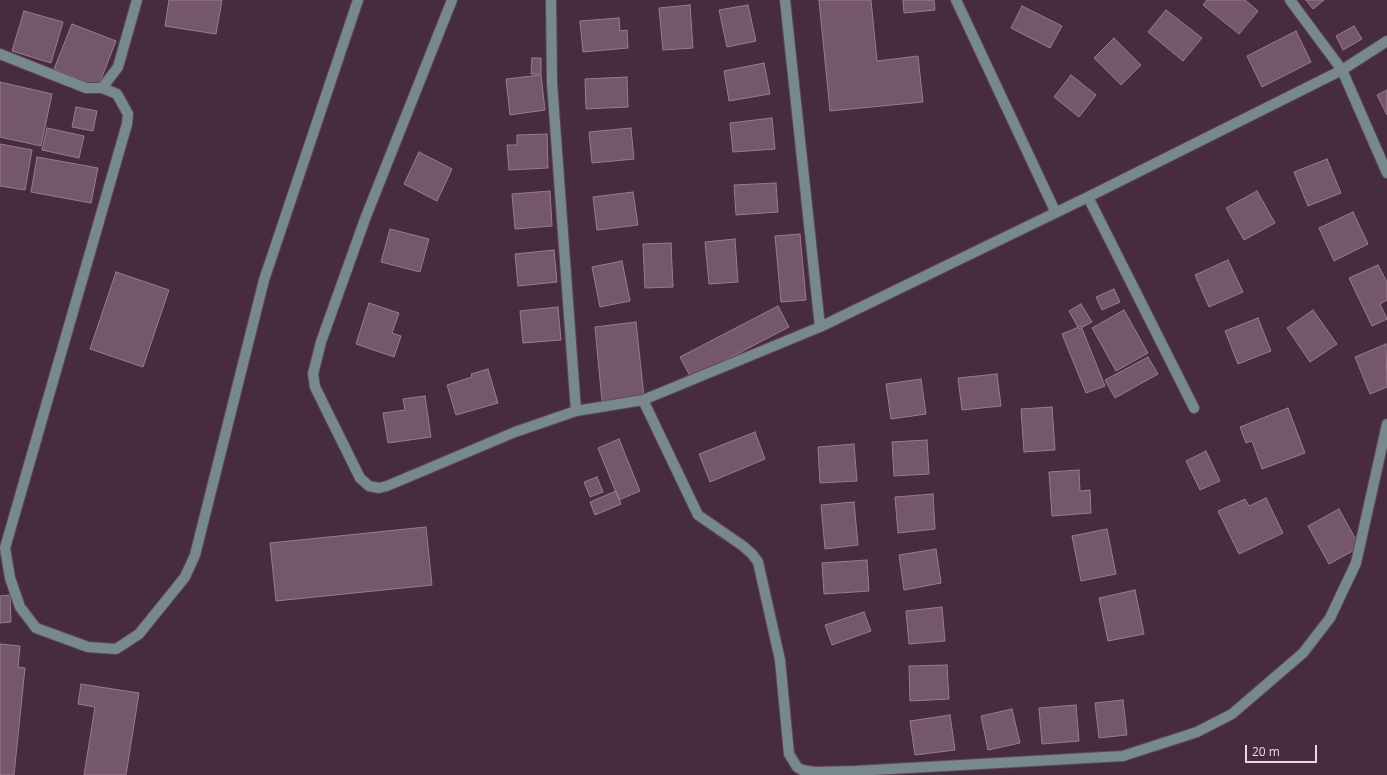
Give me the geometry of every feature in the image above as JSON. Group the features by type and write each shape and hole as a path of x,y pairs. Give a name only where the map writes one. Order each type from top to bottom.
{"street":[{"path":"102,88 118,67 136,0"},
{"path":"0,54 86,88 102,88 118,94 128,114 127,124 5,548 10,578 20,607 36,628 88,647 116,648 139,634 185,577 196,555 264,280 358,0"},
{"path":"452,0 355,248 315,361 313,374 315,387 360,478 369,486 379,488 515,432 576,411 643,400 820,327 1056,211 1088,197 1342,70 1387,41"},
{"path":"551,0 552,83 576,411"},
{"path":"785,0 820,327"},
{"path":"956,0 1056,211"},
{"path":"1290,0 1342,70 1387,173"},
{"path":"1088,197 1194,408"},
{"path":"643,400 698,515 743,546 758,562 780,660 789,754 797,767 802,770 815,772 1123,756 1197,732 1232,714 1303,653 1330,618 1356,564 1387,424"}],"building":[{"path":"169,0 222,0 216,34 165,26"},
{"path":"819,0 871,0 877,61 918,56 923,102 830,111"},
{"path":"903,0 934,0 935,10 904,13"},
{"path":"1207,0 1245,0 1258,11 1239,34 1203,5"},
{"path":"1306,0 1324,0 1313,9"},
{"path":"690,5 693,48 663,50 659,8"},
{"path":"748,5 756,41 727,47 719,10"},
{"path":"1022,6 1062,26 1050,48 1011,28"},
{"path":"1166,10 1202,38 1183,61 1148,32"},
{"path":"24,11 63,22 51,63 12,51"},
{"path":"619,18 620,31 627,30 628,48 583,52 580,21"},
{"path":"72,24 116,41 98,87 54,69"},
{"path":"1354,26 1362,39 1343,50 1336,36"},
{"path":"1296,31 1311,62 1262,87 1247,56"},
{"path":"1114,38 1141,65 1121,85 1094,58"},
{"path":"532,58 541,58 541,74 531,74"},
{"path":"764,63 770,94 729,101 724,71"},
{"path":"541,75 545,110 510,115 506,79"},
{"path":"1071,75 1096,95 1079,117 1054,97"},
{"path":"627,77 628,107 586,109 585,79"},
{"path":"0,82 52,94 41,146 0,137"},
{"path":"1387,90 1387,115 1377,95"},
{"path":"76,107 97,111 93,131 72,127"},
{"path":"772,118 775,149 733,152 730,123"},
{"path":"47,128 84,136 79,158 42,150"},
{"path":"631,128 634,159 592,163 589,132"},
{"path":"547,134 548,168 509,170 507,145 517,145 517,135"},
{"path":"0,144 32,150 25,190 0,186"},
{"path":"419,152 452,169 437,201 404,184"},
{"path":"37,157 98,168 91,203 31,192"},
{"path":"1327,159 1341,193 1308,206 1294,172"},
{"path":"776,183 778,212 736,215 734,185"},
{"path":"550,191 552,226 515,229 512,194"},
{"path":"1257,191 1275,223 1244,240 1226,208"},
{"path":"633,192 638,225 597,230 593,197"},
{"path":"1353,212 1368,244 1334,261 1319,228"},
{"path":"390,229 429,239 420,272 381,262"},
{"path":"800,234 806,300 781,302 775,236"},
{"path":"735,239 738,282 709,284 705,242"},
{"path":"671,243 673,287 645,288 643,244"},
{"path":"554,250 557,282 518,286 515,254"},
{"path":"1228,260 1243,292 1209,307 1195,275"},
{"path":"622,261 630,301 600,307 592,267"},
{"path":"1378,265 1387,282 1387,300 1380,304 1387,319 1372,326 1349,278"},
{"path":"116,272 169,290 143,367 90,349"},
{"path":"1114,289 1120,302 1102,310 1096,297"},
{"path":"369,303 399,313 392,333 401,336 394,357 356,344"},
{"path":"1081,304 1092,322 1079,329 1069,311"},
{"path":"778,306 789,327 691,378 680,357"},
{"path":"558,307 561,340 523,343 520,311"},
{"path":"1124,310 1148,353 1116,371 1092,328"},
{"path":"1313,310 1337,344 1310,362 1287,328"},
{"path":"1258,318 1271,351 1238,364 1225,331"},
{"path":"636,322 644,397 602,401 595,327"},
{"path":"1081,326 1105,386 1086,393 1062,334"},
{"path":"1386,344 1387,387 1370,394 1355,357"},
{"path":"1148,357 1158,374 1115,398 1105,380"},
{"path":"488,369 498,403 456,415 447,385 472,377 471,374"},
{"path":"997,374 1001,406 962,410 958,378"},
{"path":"921,379 926,414 891,419 886,384"},
{"path":"425,396 431,437 388,443 383,413 405,410 403,399"},
{"path":"1052,407 1055,450 1024,452 1021,409"},
{"path":"1288,408 1305,453 1262,469 1252,441 1246,443 1240,427"},
{"path":"755,432 765,459 710,482 699,454"},
{"path":"619,439 640,491 619,500 598,448"},
{"path":"927,440 929,474 894,476 892,442"},
{"path":"854,444 857,481 820,483 818,447"},
{"path":"1206,451 1220,481 1200,490 1186,461"},
{"path":"1079,470 1080,491 1090,490 1091,513 1052,516 1049,472"},
{"path":"597,477 603,492 590,497 584,482"},
{"path":"616,491 621,504 595,515 590,502"},
{"path":"933,494 935,529 898,533 895,497"},
{"path":"1266,498 1283,533 1239,554 1218,511 1245,499 1249,506"},
{"path":"854,502 858,545 825,549 821,505"},
{"path":"1339,509 1360,547 1329,564 1308,526"},
{"path":"426,527 432,585 276,601 270,543"},
{"path":"1107,529 1116,574 1081,581 1072,536"},
{"path":"936,549 941,583 904,590 899,555"},
{"path":"867,560 869,591 824,594 822,563"},
{"path":"1135,590 1144,634 1108,641 1099,598"},
{"path":"10,595 11,622 0,623 0,596"},
{"path":"942,607 945,641 909,644 906,611"},
{"path":"864,612 871,631 832,645 825,625"},
{"path":"0,644 20,646 18,667 25,668 14,775 0,775"},
{"path":"947,665 949,699 910,701 909,666"},
{"path":"81,684 139,693 126,775 84,775 95,707 78,704"},
{"path":"1123,700 1127,735 1099,738 1095,703"},
{"path":"1076,705 1079,741 1042,744 1039,708"},
{"path":"1012,709 1020,743 988,750 981,716"},
{"path":"950,715 955,750 915,755 910,721"}]}
